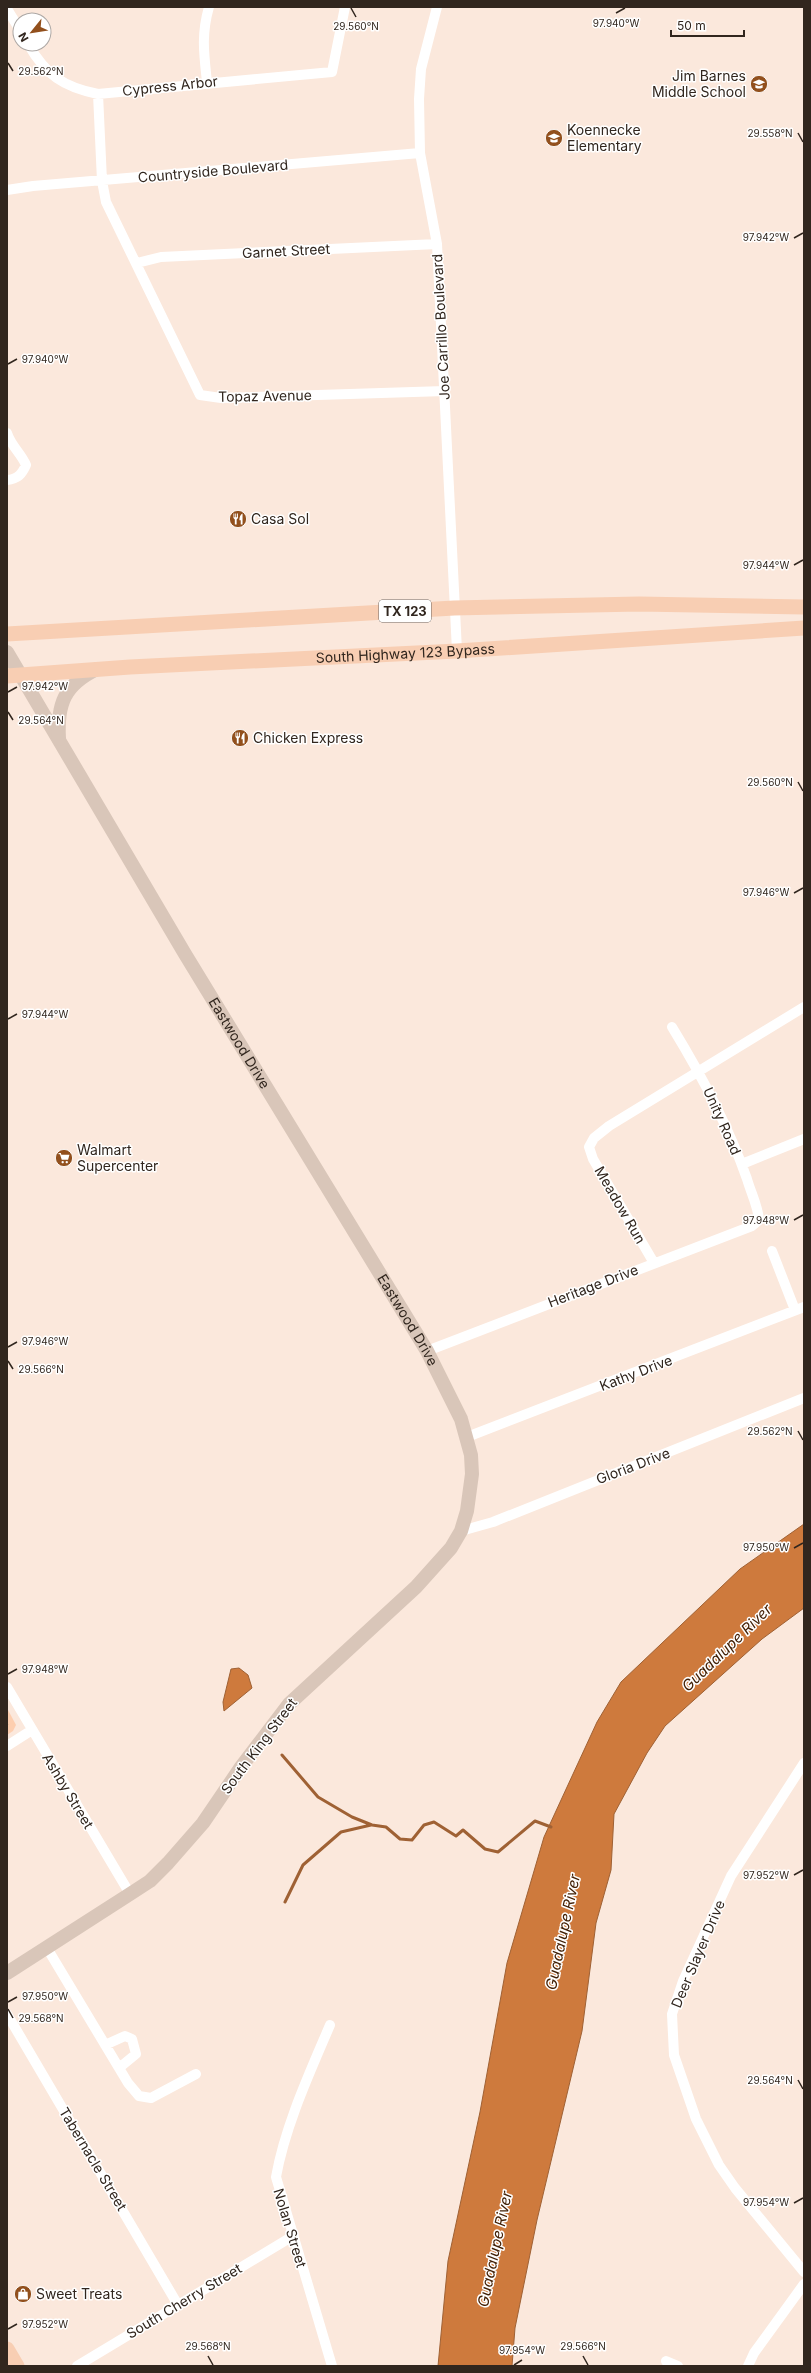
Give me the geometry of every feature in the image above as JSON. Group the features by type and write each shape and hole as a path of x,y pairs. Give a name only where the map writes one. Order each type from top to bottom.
{"main road":[{"name":"TX 123","path":"7,634 454,608 640,604 804,607"},
{"name":"South Highway 123 Bypass","path":"13,675 97,669 457,651 804,628"},
{"name":"Eastwood Drive","path":"7,652 13,675 59,742 184,954 426,1351 453,1401 467,1437"},
{"path":"59,742 59,714 65,695 78,680 97,669"},
{"name":"South King Street","path":"7,1973 150,1881 184,1847 289,1704 416,1587 442,1560 461,1531 470,1496 472,1474 467,1437"},
{"path":"7,2349 17,2366"}],"street":[{"path":"207,82 202,42 203,29 209,7"},
{"name":"Cypress Arbor","path":"34,52 46,70 57,80 70,86 98,94 207,82 332,72 345,7"},
{"name":"Joe Carrillo Boulevard","path":"437,7 421,69 419,99 420,153 437,244 457,651"},
{"name":"Topaz Avenue","path":"98,94 102,181 106,202 200,395 221,398 445,391"},
{"name":"Countryside Boulevard","path":"7,190 33,186 420,153"},
{"name":"Garnet Street","path":"137,263 161,257 437,244"},
{"path":"7,433 14,448 22,454 26,465 23,474 14,479 7,480"},
{"path":"700,1072 804,1007"},
{"name":"Unity Road","path":"672,1027 700,1072 716,1103 742,1164 758,1210 759,1220"},
{"name":"Meadow Run","path":"654,1263 593,1159 589,1147 594,1138 609,1126 700,1072"},
{"path":"742,1164 804,1139"},
{"name":"Heritage Drive","path":"426,1351 752,1226 759,1220"},
{"path":"772,1250 800,1308"},
{"name":"Kathy Drive","path":"467,1437 800,1308"},
{"name":"Gloria Drive","path":"461,1531 493,1522 804,1398"},
{"name":"Ashby Street","path":"7,1687 130,1894"},
{"path":"7,1746 32,1730"},
{"name":"Deer Slayer Drive","path":"804,1763 731,1876 683,1981 672,2014 674,2055 696,2119 716,2159 735,2188 804,2272"},
{"path":"47,1948 128,2083 139,2096 151,2098 196,2074"},
{"name":"Tabernacle Street","path":"7,2014 178,2305"},
{"name":"Nolan Street","path":"330,2025 279,2159 276,2177 332,2366"},
{"path":"105,2045 124,2036 132,2039 136,2054 119,2068"},
{"name":"South Cherry Street","path":"77,2366 293,2236"},
{"path":"748,2366 754,2354 804,2284"},
{"path":"666,2361 678,2366"}],"green space":[{"path":"7,1708 16,1725 13,1731 7,1735"}],"water":[{"name":"Guadalupe River","path":"804,1524 804,1608 762,1639 665,1726 647,1753 614,1814 611,1870 596,1923 582,2031 537,2220 515,2328 512,2366 438,2366 448,2261 480,2112 507,1963 544,1837 597,1722 621,1682 740,1569"},
{"path":"239,1668 248,1675 252,1688 224,1711 223,1702 231,1669"}],"waterway":[{"path":"282,1755 318,1797 352,1817 372,1825 386,1827 400,1839 412,1840 424,1825 434,1822 456,1836 463,1830 485,1849 498,1852 535,1821 551,1827"},
{"path":"285,1902 303,1865 341,1832 371,1825"}],"place":[{"name":"Jim Barnes Middle School","path":"759,84"},
{"name":"Koennecke Elementary","path":"554,138"},
{"name":"Casa Sol","path":"238,519"},
{"name":"Chicken Express","path":"240,738"},
{"name":"Walmart Supercenter","path":"64,1158"},
{"name":"Sweet Treats","path":"23,2294"}]}
